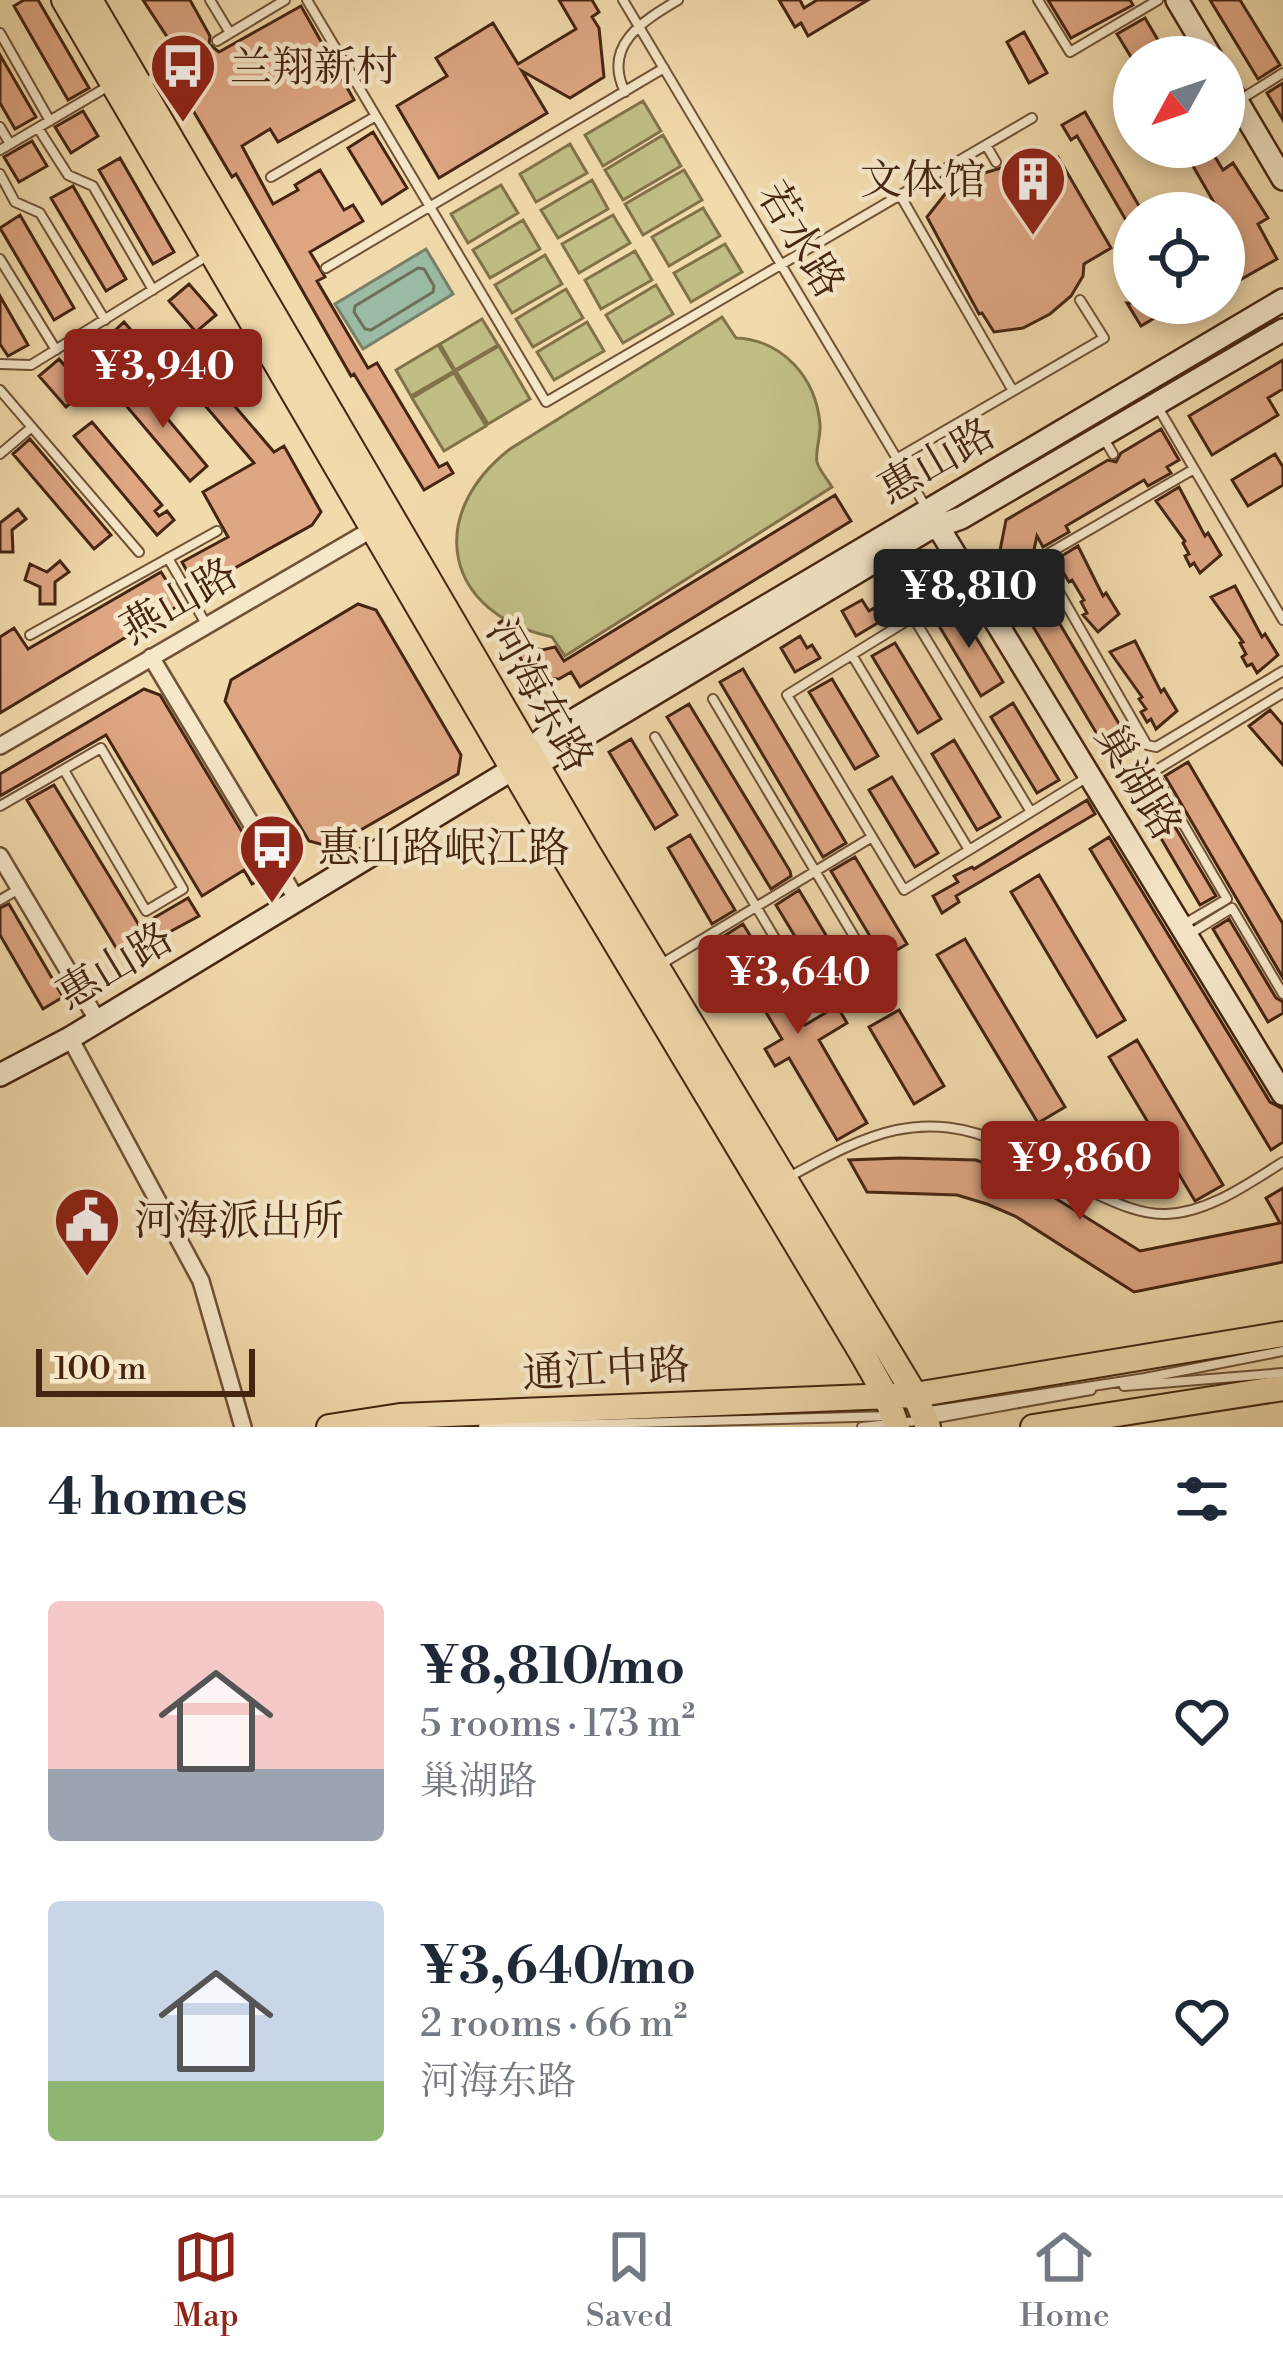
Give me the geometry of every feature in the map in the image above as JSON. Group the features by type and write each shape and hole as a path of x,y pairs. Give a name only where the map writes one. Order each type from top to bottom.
{"main road":[{"name":"河海东路","path":"64,0 212,254 657,967 922,1414"},
{"name":"河海东路","path":"90,0 382,523"},
{"name":"河海东路","path":"525,761 893,1416"},
{"path":"922,1414 1283,1334"},
{"path":"1033,1427 1283,1388"},
{"name":"通江中路","path":"329,1427 400,1416 922,1414"}],"street":[{"path":"1177,0 1198,36"},
{"path":"1245,115 1283,179"},
{"name":"惠山路","path":"0,1075 70,1038 933,518 1283,300"},
{"name":"惠山路","path":"933,518 961,518 1108,445 1156,404 1283,330"},
{"name":"巢湖路","path":"933,518 1283,1094"},
{"name":"燕山路","path":"0,746 382,523"},
{"path":"152,658 297,900"},
{"path":"0,856 98,1021"},
{"path":"70,1038 201,1281 243,1427"}],"lane":[{"path":"210,0 230,33"},
{"path":"217,41 285,0"},
{"path":"307,0 546,402 1032,118"},
{"name":"若水路","path":"623,0 933,518"},
{"path":"625,92 619,80 624,38 678,0"},
{"path":"1038,0 1070,52 1158,0"},
{"path":"0,33 50,121"},
{"path":"140,86 178,63"},
{"path":"326,268 664,68"},
{"path":"1245,96 1283,73"},
{"path":"0,150 112,83"},
{"path":"271,177 376,116"},
{"path":"0,127 10,144"},
{"path":"38,128 68,175 93,186 153,290"},
{"path":"986,145 996,162"},
{"path":"0,174 15,202 40,213 105,320"},
{"path":"900,194 1013,391"},
{"path":"0,364 31,365 212,254"},
{"path":"0,259 56,350"},
{"path":"898,458 1104,338 1080,300"},
{"path":"0,390 140,552"},
{"path":"1156,404 1283,620"},
{"path":"0,454 32,427"},
{"path":"1194,469 1138,495 1046,555 1043,563 1147,745 1156,747 1283,671"},
{"path":"30,634 217,531"},
{"path":"168,558 206,626"},
{"path":"1031,812 913,617 787,694 904,890 1090,776"},
{"path":"852,655 969,850"},
{"path":"1184,931 1227,899 1153,772 1283,693"},
{"path":"713,699 871,965"},
{"path":"656,736 813,1002"},
{"path":"0,806 101,748 183,889 146,911 64,770"},
{"path":"657,967 872,837"},
{"path":"0,900 20,889"},
{"path":"1184,931 1232,908 1283,994"},
{"path":"785,1179 857,1139 903,1126 951,1126 1007,1144 1124,1206 1166,1214 1202,1206 1283,1162"},
{"path":"922,1414 1283,1351"},
{"path":"922,1414 1100,1388 1283,1373"},
{"path":"483,1427 893,1416"},
{"path":"862,1427 893,1416"}],"shaded area":[{"path":"643,101 661,131 603,166 585,135"},
{"path":"663,135 681,166 623,200 605,170"},
{"path":"570,144 587,173 536,202 520,174"},
{"path":"684,170 702,200 643,235 625,204"},
{"path":"592,180 608,209 558,238 541,210"},
{"path":"501,185 518,213 468,243 451,214"},
{"path":"703,208 720,236 669,266 652,237"},
{"path":"613,215 630,243 579,273 562,244"},
{"path":"523,220 540,249 490,278 473,250"},
{"path":"725,244 742,272 691,302 674,273"},
{"path":"635,251 652,280 601,309 585,280"},
{"path":"545,255 562,284 512,313 495,285"},
{"path":"656,285 673,314 623,343 606,315"},
{"path":"566,289 583,318 533,347 516,319"},
{"path":"722,317 736,338 753,340 782,354 804,377 820,424 817,462 832,487 565,656 552,637 516,625 488,607 469,585 459,560 457,532 465,503 483,475 510,449"},
{"path":"482,319 498,345 455,370 440,344"},
{"path":"587,322 604,351 554,380 537,352"},
{"path":"438,345 454,371 411,396 396,370"},
{"path":"499,346 530,399 488,424 456,371"},
{"path":"454,373 486,426 444,451 412,398"}],"water":[{"path":"426,249 453,294 363,349 335,304"}],"building":[{"path":"38,0 89,88 68,100 14,6"},
{"path":"143,0 190,0 210,36 209,44 219,52 301,6 354,100 278,142 270,129 242,146 273,204 320,170 344,210 353,205 363,221 310,252 325,277 317,281 368,368 377,363 439,467 447,463 453,473 424,490 177,83 192,75"},
{"path":"559,0 592,0 599,12 592,17 599,28 604,77 570,98 522,71 547,113 439,178 397,106 447,76 436,58 493,23 518,64 576,29"},
{"path":"779,0 800,0 804,8 817,0 868,0 808,36 801,23 795,27"},
{"path":"1048,0 1130,0 1133,5 1071,38"},
{"path":"1210,0 1240,0 1280,65 1258,79 1245,58 1245,36 1232,36"},
{"path":"1145,18 1156,36 1118,36"},
{"path":"1024,32 1047,73 1029,83 1007,42"},
{"path":"0,55 36,117 15,129 0,103"},
{"path":"1283,83 1283,120 1267,93"},
{"path":"83,111 98,136 71,153 55,127"},
{"path":"1085,112 1113,168 1131,192 1113,192 1113,198 1077,136 1071,140 1062,125"},
{"path":"373,132 407,188 382,204 348,148"},
{"path":"32,141 47,166 19,182 4,157"},
{"name":"文体馆","path":"1058,157 1111,248 1084,264 1071,296 1050,314 1023,328 994,332 979,314 927,217 945,194 970,177 1001,168 1031,172"},
{"path":"120,158 174,252 153,264 99,170"},
{"path":"1194,168 1236,168 1268,218 1258,224 1277,259 1245,277 1245,192 1208,192"},
{"path":"73,186 126,279 106,291 51,198"},
{"path":"20,215 74,308 54,320 0,228"},
{"path":"189,284 216,315 196,332 169,301"},
{"path":"0,296 28,345 8,356 0,344"},
{"path":"124,322 151,353 132,370 105,340"},
{"path":"191,355 274,452 284,446 321,512 312,525 197,589 182,562 228,537 203,492 254,463 174,369"},
{"path":"59,359 86,390 66,407 39,376"},
{"path":"1283,360 1283,389 1268,398 1278,415 1212,455 1189,416"},
{"path":"136,381 207,466 190,481 118,396"},
{"path":"92,422 162,505 155,511 159,516 167,511 174,520 157,535 74,436"},
{"path":"1161,429 1179,460 1167,467 1171,473 1148,486 1144,480 1066,526 1069,532 1043,547 1037,536 1029,572 1134,749 1113,761 997,566 1006,520 1108,460 1116,462 1121,453"},
{"path":"30,439 111,535 94,549 13,454"},
{"path":"1275,454 1283,467 1283,485 1248,506 1232,480"},
{"path":"1179,487 1205,536 1208,533 1221,555 1200,573 1194,563 1190,566 1185,541 1156,501"},
{"path":"835,495 851,521 580,687 571,672 559,679 538,678 527,669 499,623 529,647 555,647 564,661"},
{"path":"18,509 26,519 12,530 13,552 0,552 0,523"},
{"path":"1078,546 1103,596 1106,593 1119,614 1098,632 1083,615 1087,613 1084,600 1072,580 1059,574 1052,562"},
{"path":"60,561 69,572 55,582 55,604 40,604 40,587 25,580 30,564 47,572"},
{"path":"920,568 939,589 915,603 900,579"},
{"path":"161,572 181,604 0,713 0,637 14,628 28,649"},
{"path":"1235,586 1262,637 1265,634 1278,655 1257,673 1252,664 1247,666 1243,642 1211,597"},
{"path":"862,600 881,621 856,636 842,611"},
{"path":"358,604 376,610 461,755 458,774 331,847 309,841 225,701 231,680"},
{"path":"957,606 1003,682 981,696 935,619"},
{"path":"800,636 820,658 795,672 781,648"},
{"path":"1135,641 1161,692 1164,689 1177,711 1156,729 1141,712 1146,709 1142,697 1110,652"},
{"path":"895,643 941,719 918,733 872,656"},
{"path":"743,669 846,843 823,857 720,682"},
{"path":"832,679 878,756 855,769 809,692"},
{"path":"144,689 160,695 268,875 252,884 244,870 202,896 106,735 0,796 0,774"},
{"path":"1013,703 1059,780 1037,793 991,717"},
{"path":"689,704 790,871 791,876 771,889 667,717"},
{"path":"1270,710 1283,725 1283,765 1249,726"},
{"path":"631,739 677,815 655,829 609,752"},
{"path":"954,740 1000,817 977,830 932,754"},
{"path":"1188,762 1283,924 1283,978 1165,776"},
{"path":"892,777 938,853 915,867 869,790"},
{"path":"1146,778 1216,896 1200,905 1131,787"},
{"path":"54,785 145,935 118,951 27,800"},
{"path":"1087,800 1095,814 956,896 959,902 942,913 933,896 958,882 954,876 974,869"},
{"path":"690,835 735,910 712,924 668,848"},
{"path":"1109,837 1270,1102 1283,1109 1283,1142 1271,1150 1090,849"},
{"path":"855,857 907,944 883,958 831,871"},
{"path":"1039,875 1125,1020 1097,1037 1011,892"},
{"path":"799,890 851,977 828,991 776,905"},
{"path":"188,898 199,916 162,936 152,919"},
{"path":"9,904 63,997 43,1009 0,935 0,908"},
{"path":"1229,919 1276,998 1283,1002 1283,1013 1268,1022 1213,929"},
{"path":"743,924 805,1025 837,1006 847,1023 819,1040 867,1123 837,1140 789,1058 775,1066 765,1049 782,1039 721,938"},
{"path":"965,939 1065,1107 1038,1123 937,955"},
{"path":"899,1010 944,1086 914,1104 869,1027"},
{"path":"1137,1040 1223,1185 1195,1201 1109,1057"},
{"path":"849,1160 976,1160 1023,1178 1140,1251 1280,1223 1266,1198 1283,1188 1283,1262 1134,1292 1015,1216 987,1204 957,1195 867,1192"}],"place":[{"name":"兰翔新村","path":"183,125"},
{"name":"文体馆","path":"1033,238"},
{"name":"惠山路岷江路","path":"272,906"},
{"name":"河海派出所","path":"87,1279"}]}
